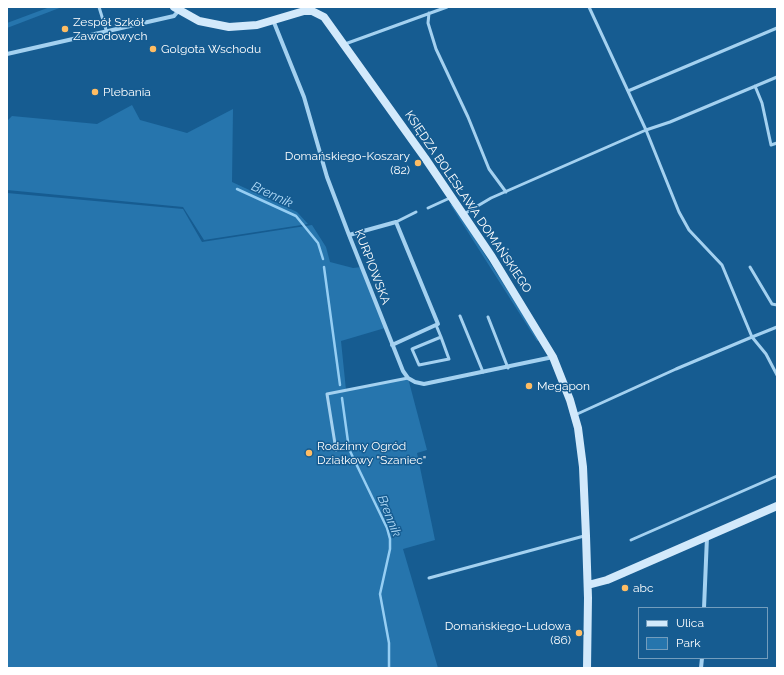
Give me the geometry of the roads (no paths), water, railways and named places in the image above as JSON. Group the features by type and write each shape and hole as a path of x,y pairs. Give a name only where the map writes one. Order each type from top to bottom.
{"main road":[{"path":"177,9 199,20 230,27 249,26 312,9"},
{"name":"KSIĘDZA BOLESŁAWA DOMAŃSKIEGO","path":"312,9 324,17 464,214 553,358 575,416 581,447 588,585 587,668"},
{"path":"588,585 607,580 777,506"}],"street":[{"path":"7,54 174,16 177,9"},
{"name":"KURPIOWSKA","path":"273,20 304,97 327,176 349,235 392,345 403,371 408,378"},
{"path":"349,235 396,222 438,324 392,345"},
{"path":"408,378 415,382 424,384 553,358"},
{"path":"704,607 707,537"}],"lane":[{"path":"99,7 107,32"},
{"path":"344,45 447,7"},
{"path":"589,7 646,130 679,212 689,230 722,266 752,337 775,367 777,375"},
{"path":"429,13 428,23 436,49 468,117 489,170 506,192"},
{"path":"628,91 777,28"},
{"path":"464,214 491,198 646,130 670,122 777,76"},
{"path":"756,86 762,103 771,145 777,143"},
{"path":"428,208 452,197"},
{"path":"396,222 416,212"},
{"path":"750,267 772,304 777,306"},
{"path":"460,316 483,372"},
{"path":"488,317 508,368"},
{"path":"436,325 441,338 449,359 419,365 412,349 441,338"},
{"path":"575,416 676,369 777,327"},
{"path":"336,450 327,394 408,378"},
{"path":"631,540 777,476"},
{"path":"429,578 586,536"}],"waterway":[{"name":"Brennik","path":"237,189 296,216 318,243 323,259"},
{"name":"Brennik","path":"324,267 340,385"},
{"name":"Brennik","path":"342,398 349,449 387,528 390,539 390,549 380,594 389,643 389,668"}],"place":[{"name":"Zespół Szkół Zawodowych","path":"65,29"},
{"name":"Golgota Wschodu","path":"153,49"},
{"name":"Plebania","path":"95,92"},
{"name":"Domańskiego-Koszary (82)","path":"418,163"},
{"name":"Megapon","path":"529,386"},
{"name":"Rodzinny Ogród Działkowy \"Szaniec\"","path":"309,453"},
{"name":"abc","path":"625,588"},
{"name":"Domańskiego-Ludowa (86)","path":"579,633"}]}
